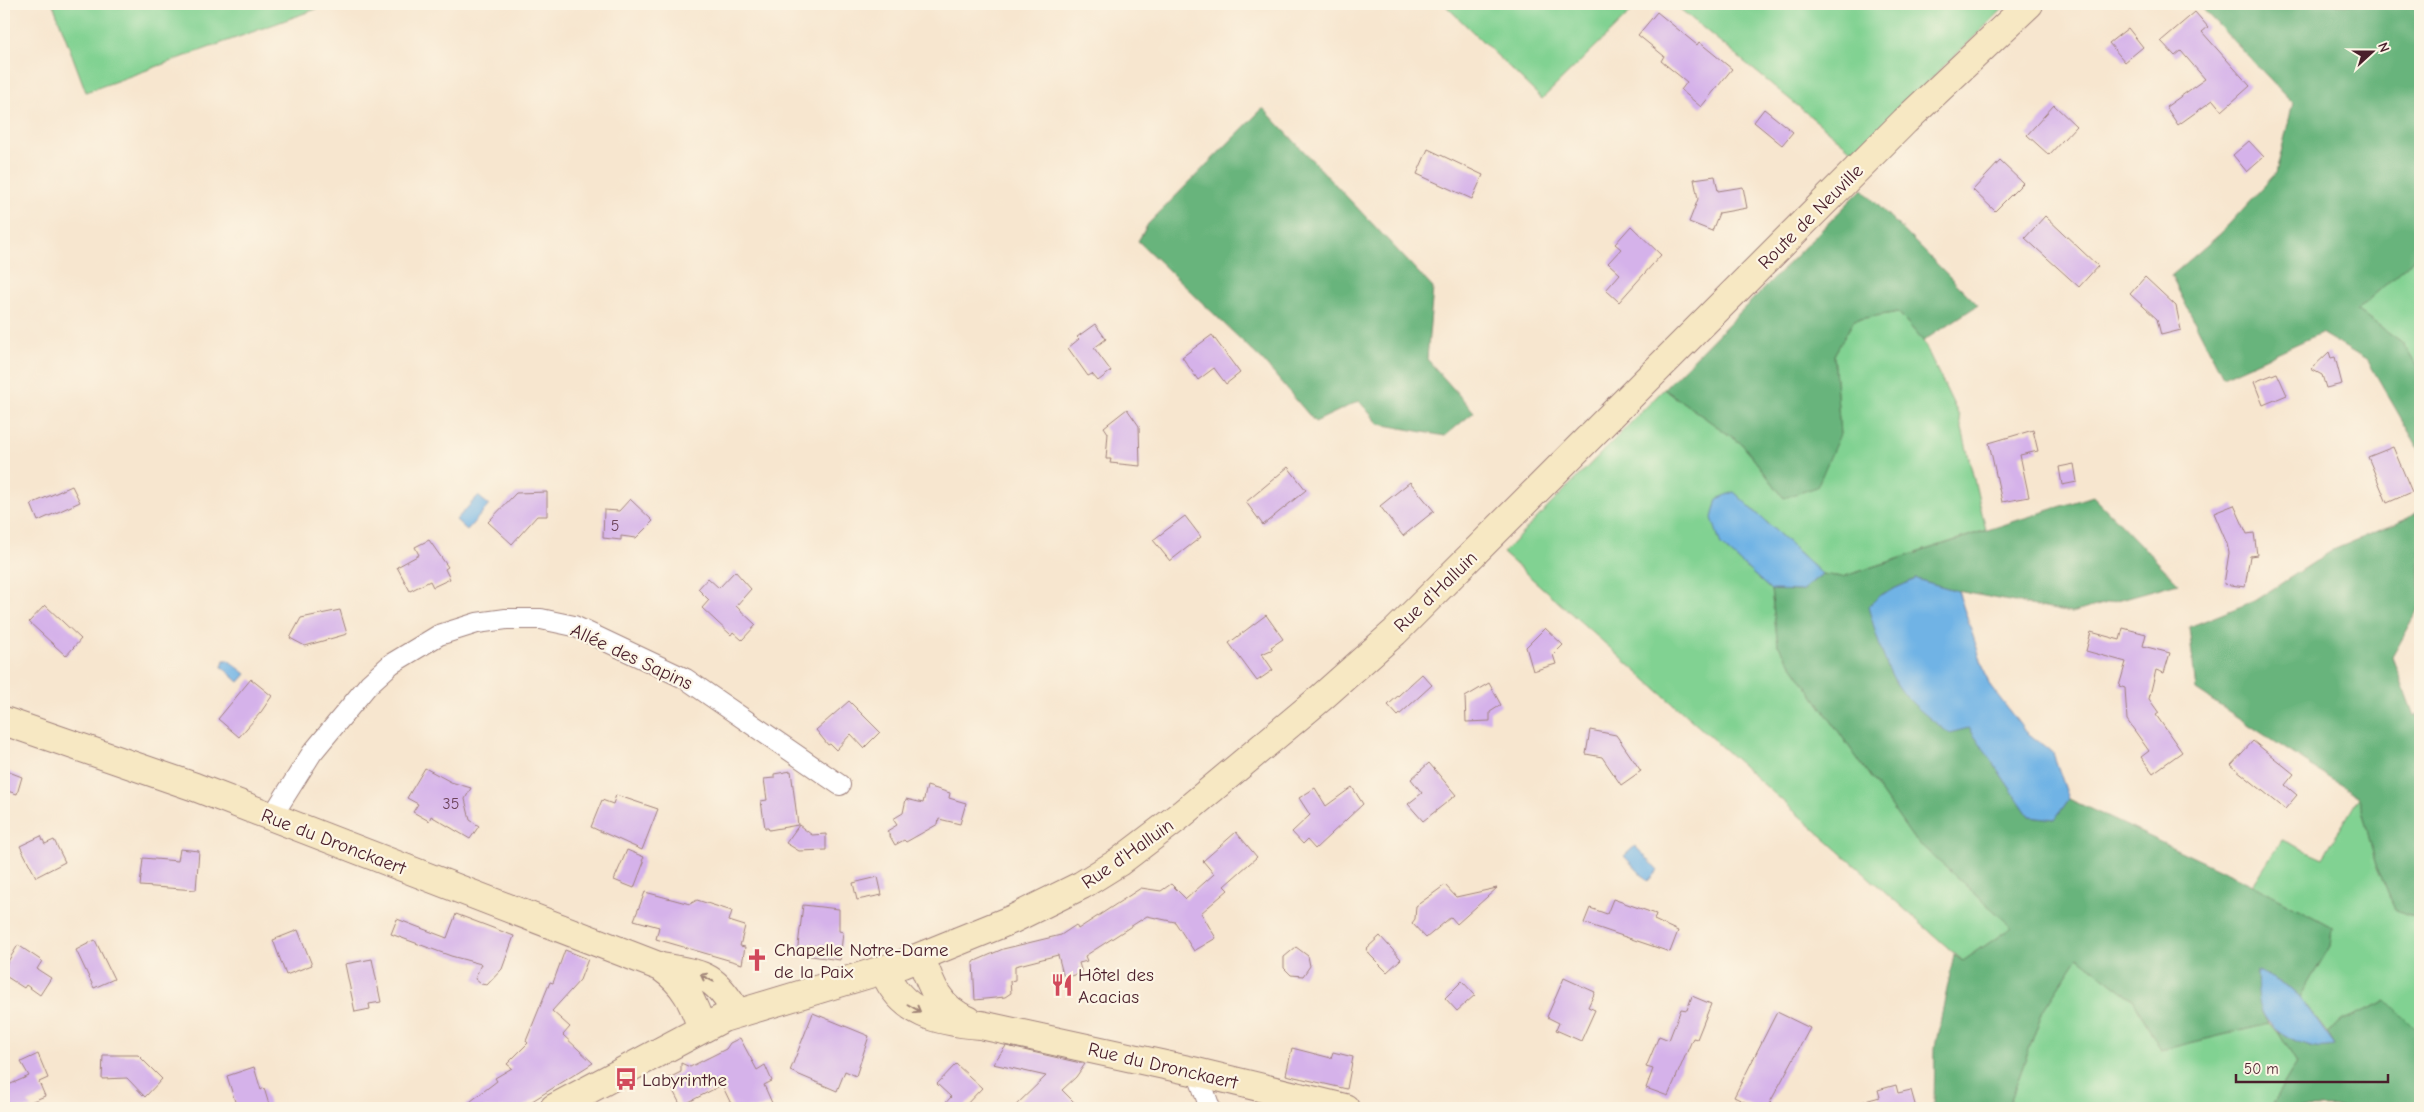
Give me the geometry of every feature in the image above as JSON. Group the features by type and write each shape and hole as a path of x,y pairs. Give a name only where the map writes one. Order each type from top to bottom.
{"main road":[{"name":"Route de Neuville","path":"1595,432 1899,127 2029,4"},
{"name":"Rue d'Halluin","path":"554,1108 702,1028 737,1013 884,970 921,956 1013,919 1063,896 1107,870 1158,832 1322,697 1394,632 1595,432"},
{"name":"Rue du Dronckaert","path":"4,721 195,787 661,968 704,976 720,987 737,1013"},
{"name":"Rue du Dronckaert","path":"921,956 928,978 940,1000 950,1010 981,1025"},
{"name":"Rue du Dronckaert","path":"661,968 675,977 686,990 702,1028"},
{"name":"Rue du Dronckaert","path":"884,970 900,998 917,1010 962,1023 981,1025 1197,1072 1345,1108"}],"street":[{"name":"Allée des Sapins","path":"271,818 312,753 369,684 391,664 439,635 477,623 506,618 541,619 574,626 686,679 840,785"},
{"path":"1197,1072 1210,1108"}],"green space":[{"path":"53,4 330,4 86,92"},
{"path":"1444,4 1639,4 1542,99"},
{"path":"1674,4 2008,4 1855,153"},
{"path":"2198,4 2420,4 2420,254 2357,310 2402,342 2420,372 2420,451 2368,361 2321,333 2223,377 2171,276 2220,234 2276,173 2293,103"},
{"path":"1263,108 1433,288 1427,359 1474,412 1445,436 1379,424 1359,401 1315,422 1263,361 1138,241 1148,224"},
{"path":"1862,189 1978,305 1923,341 1898,312 1854,320 1834,355 1840,434 1817,487 1784,498 1742,444 1664,389"},
{"path":"2420,254 2420,372 2402,342 2357,310"},
{"path":"1898,312 1923,341 1959,416 1986,530 1842,577 1822,574 1734,492 1721,545 1771,590 1778,645 1913,838 2012,927 1963,961 1503,553 1664,389 1742,444 1784,498 1840,434 1834,355 1854,320"},
{"path":"2093,496 2178,583 2071,613 1958,591 1916,579 1880,595 2029,816 2055,819 2069,799 2253,885 2332,927 2330,946 2300,997 2290,988 2257,971 2262,1012 2268,1024 2161,1050 2133,999 2078,957 2043,1010 2008,1108 1934,1108 1935,1047 1954,955 1963,961 2012,927 1913,838 1778,645 1771,590 1801,591 1822,574 1842,577"},
{"path":"2420,510 2420,607 2392,657 2414,716 2420,713 2420,918 2395,910 2375,862 2359,797 2196,690 2189,627 2254,601 2333,550 2409,518"},
{"path":"2359,797 2375,862 2395,910 2420,918 2420,1034 2387,1001 2343,1020 2327,1033 2300,997 2330,946 2332,927 2253,885 2282,840 2323,858"},
{"path":"2078,957 2133,999 2161,1050 2268,1024 2278,1032 2297,1063 2270,1108 2008,1108 2043,1010"},
{"path":"2387,1001 2420,1034 2420,1108 2270,1108 2297,1063 2278,1032 2312,1046 2335,1046 2327,1033 2343,1020"}],"water":[{"path":"1734,492 1822,574 1801,591 1771,590 1721,545 1712,518 1717,499"},
{"path":"478,496 489,505 467,530 456,520"},
{"path":"1916,579 1958,591 1989,684 2024,730 2053,753 2069,799 2055,819 2029,816 1969,728 1949,733 1908,699 1898,686 1880,648 1868,607 1880,595"},
{"path":"224,660 228,660 246,674 239,682 222,667"},
{"path":"1635,846 1658,870 1648,881 1624,856"},
{"path":"2257,970 2290,988 2300,997 2335,1046 2314,1047 2304,1044 2273,1027 2262,1012 2258,994"}],"building":[{"path":"1657,12 1697,45 1699,42 1732,69 1701,107 1681,90 1687,82 1661,61 1664,56 1638,35"},
{"path":"2195,12 2208,27 2202,32 2250,86 2222,111 2213,100 2178,125 2166,107 2205,79 2181,51 2175,56 2161,41"},
{"path":"2128,28 2143,47 2125,62 2109,43"},
{"path":"2054,105 2076,126 2049,155 2027,135"},
{"path":"1764,109 1793,132 1782,145 1754,122"},
{"path":"2249,141 2264,157 2247,172 2233,155"},
{"path":"1428,149 1483,175 1472,199 1417,174"},
{"path":"2000,161 2023,183 1995,211 1973,190"},
{"path":"1715,176 1718,191 1743,187 1747,208 1719,213 1712,231 1689,222 1698,199 1694,179"},
{"path":"2045,216 2098,266 2079,287 2025,238"},
{"path":"1631,226 1661,255 1619,302 1606,290 1620,274 1608,263 1621,249 1615,244"},
{"path":"2145,277 2176,306 2181,330 2161,335 2157,319 2130,294"},
{"path":"1095,324 1106,339 1094,348 1111,371 1098,381 1092,374 1088,376 1068,348 1079,339 1077,337"},
{"path":"1212,335 1240,373 1226,384 1214,368 1198,380 1182,357"},
{"path":"2329,352 2331,358 2335,357 2342,384 2326,388 2322,375 2311,369"},
{"path":"2277,373 2287,395 2263,405 2254,382"},
{"path":"1127,409 1139,426 1140,466 1110,463 1111,459 1106,459 1108,433 1104,427"},
{"path":"2033,430 2038,451 2020,455 2029,497 2002,502 1989,443"},
{"path":"2393,447 2412,492 2387,503 2368,457"},
{"path":"2074,464 2077,482 2062,485 2059,467"},
{"path":"1288,467 1306,490 1263,525 1246,502"},
{"path":"1410,482 1434,511 1403,536 1380,506"},
{"path":"72,486 80,502 38,521 31,504"},
{"path":"547,492 547,516 537,516 512,544 488,522 516,493"},
{"path":"630,499 653,521 636,538 621,536 621,540 603,538 604,510 619,511"},
{"path":"2234,505 2247,534 2254,533 2257,555 2250,556 2245,587 2224,584 2229,553 2214,513"},
{"path":"1185,516 1201,537 1170,561 1153,540"},
{"path":"429,540 448,567 445,569 450,579 433,587 430,581 410,591 397,567 419,555 415,547"},
{"path":"735,571 751,589 736,606 756,625 742,640 733,632 731,635 702,608 709,600 698,589 708,578 719,588"},
{"path":"45,605 81,639 66,656 29,622"},
{"path":"340,610 347,634 305,646 290,638 301,618"},
{"path":"1266,615 1283,639 1271,647 1273,649 1262,654 1273,670 1257,681 1229,643"},
{"path":"1545,628 1563,645 1553,655 1556,664 1533,671 1526,647"},
{"path":"2123,628 2146,634 2143,646 2170,653 2164,673 2156,670 2149,699 2159,713 2156,715 2182,752 2153,773 2141,757 2149,751 2127,720 2125,688 2119,686 2126,662 2086,651 2091,632 2120,640"},
{"path":"1422,674 1432,685 1398,716 1388,705"},
{"path":"251,679 272,696 239,737 218,719"},
{"path":"1489,683 1501,705 1490,712 1490,721 1466,722 1465,697"},
{"path":"849,701 880,732 864,748 851,734 836,750 830,744 828,745 816,730"},
{"path":"1590,730 1616,735 1641,771 1621,785 1602,757 1586,754"},
{"path":"2253,741 2294,774 2285,785 2297,795 2285,809 2231,765"},
{"path":"1429,763 1456,795 1423,821 1408,804 1422,793 1411,779"},
{"path":"425,768 451,782 471,788 465,799 470,820 479,826 470,839 431,816 429,821 413,812 418,804 407,798"},
{"path":"4,770 22,777 17,794 4,790"},
{"path":"791,771 798,825 769,830 765,828 761,801 767,800 764,779 774,778 774,774"},
{"path":"927,786 950,793 949,798 966,803 960,824 939,819 938,824 906,842 904,840 895,845 887,831 897,825 893,819 903,813 906,799 923,803"},
{"path":"1352,787 1363,804 1315,849 1307,840 1303,844 1292,832 1310,815 1299,798 1315,788 1326,806"},
{"path":"616,795 658,809 642,850 591,827 602,800 613,804"},
{"path":"799,825 812,835 826,834 826,850 799,851 786,843"},
{"path":"1236,832 1257,857 1224,886 1228,890 1201,913 1216,938 1194,951 1175,922 1147,916 1085,956 1087,961 1079,963 1082,973 1064,978 1058,955 1015,966 1015,980 1010,981 1011,993 1005,997 975,1000 973,962 1003,949 1061,935 1076,925 1078,929 1141,888 1161,891 1171,884 1186,899 1214,874 1203,861"},
{"path":"41,836 45,844 54,840 65,862 36,877 20,846"},
{"path":"180,849 199,851 196,890 140,886 143,858 178,861"},
{"path":"627,850 644,857 642,861 644,862 634,888 614,880"},
{"path":"878,877 882,895 857,900 853,883"},
{"path":"1445,885 1456,897 1497,888 1457,924 1451,917 1426,938 1412,923 1415,919 1416,906"},
{"path":"645,892 690,904 697,900 732,911 729,921 745,926 740,946 745,947 742,964 656,939 659,927 634,920"},
{"path":"1613,899 1656,914 1654,920 1678,931 1670,952 1584,923 1590,908 1607,914"},
{"path":"803,905 839,909 839,931 843,932 840,960 797,954"},
{"path":"456,914 514,936 502,969 487,985 481,984 475,979 481,964 451,956 391,934 397,919 447,938"},
{"path":"298,930 312,965 286,975 273,940"},
{"path":"1380,936 1401,959 1387,972 1366,949"},
{"path":"95,940 114,979 94,988 76,950"},
{"path":"18,945 42,961 37,969 51,978 40,995 26,985 24,988 4,975 4,968"},
{"path":"1296,947 1308,956 1310,966 1303,976 1291,975 1284,968 1284,957"},
{"path":"565,950 588,959 580,980 552,1011 570,1027 563,1035 593,1063 521,1108 462,1108 497,1081 495,1078 512,1068 507,1064 528,1043 526,1041 550,982 553,983"},
{"path":"372,959 381,1002 369,1004 370,1009 355,1012 345,964"},
{"path":"1564,978 1595,992 1588,1007 1595,1010 1581,1041 1556,1030 1559,1023 1547,1017"},
{"path":"1462,981 1475,995 1457,1011 1445,998"},
{"path":"1692,996 1711,1004 1697,1039 1693,1038 1668,1096 1646,1088 1653,1069 1646,1067 1659,1036 1669,1040 1681,1009 1687,1010"},
{"path":"1777,1012 1810,1028 1767,1108 1757,1108 1734,1097"},
{"path":"813,1013 869,1036 856,1076 845,1071 837,1091 790,1071"},
{"path":"740,1038 757,1070 765,1065 772,1081 764,1085 772,1103 760,1108 733,1108 722,1085 681,1106 667,1079 681,1072 681,1063 690,1067 726,1049 730,1043"},
{"path":"1006,1046 1085,1064 1076,1077 1062,1090 1080,1108 1013,1108 1046,1076 993,1064"},
{"path":"1292,1048 1331,1058 1333,1052 1353,1057 1347,1089 1286,1075"},
{"path":"38,1054 48,1078 39,1082 45,1096 28,1103 31,1108 10,1108 4,1093 4,1087 29,1076 21,1062"},
{"path":"103,1055 138,1055 162,1079 145,1097 127,1078 102,1079"},
{"path":"956,1064 982,1088 963,1108 941,1108 951,1097 937,1084"},
{"path":"254,1067 261,1090 264,1088 270,1108 237,1108 227,1076"},
{"path":"1896,1085 1898,1093 1911,1090 1916,1108 1862,1108 1861,1102 1880,1097 1878,1090"}],"place":[{"name":"Chapelle Notre-Dame de la Paix","path":"757,960"},
{"name":"Hôtel des Acacias","path":"1062,985"},
{"name":"Labyrinthe","path":"626,1079"}]}
